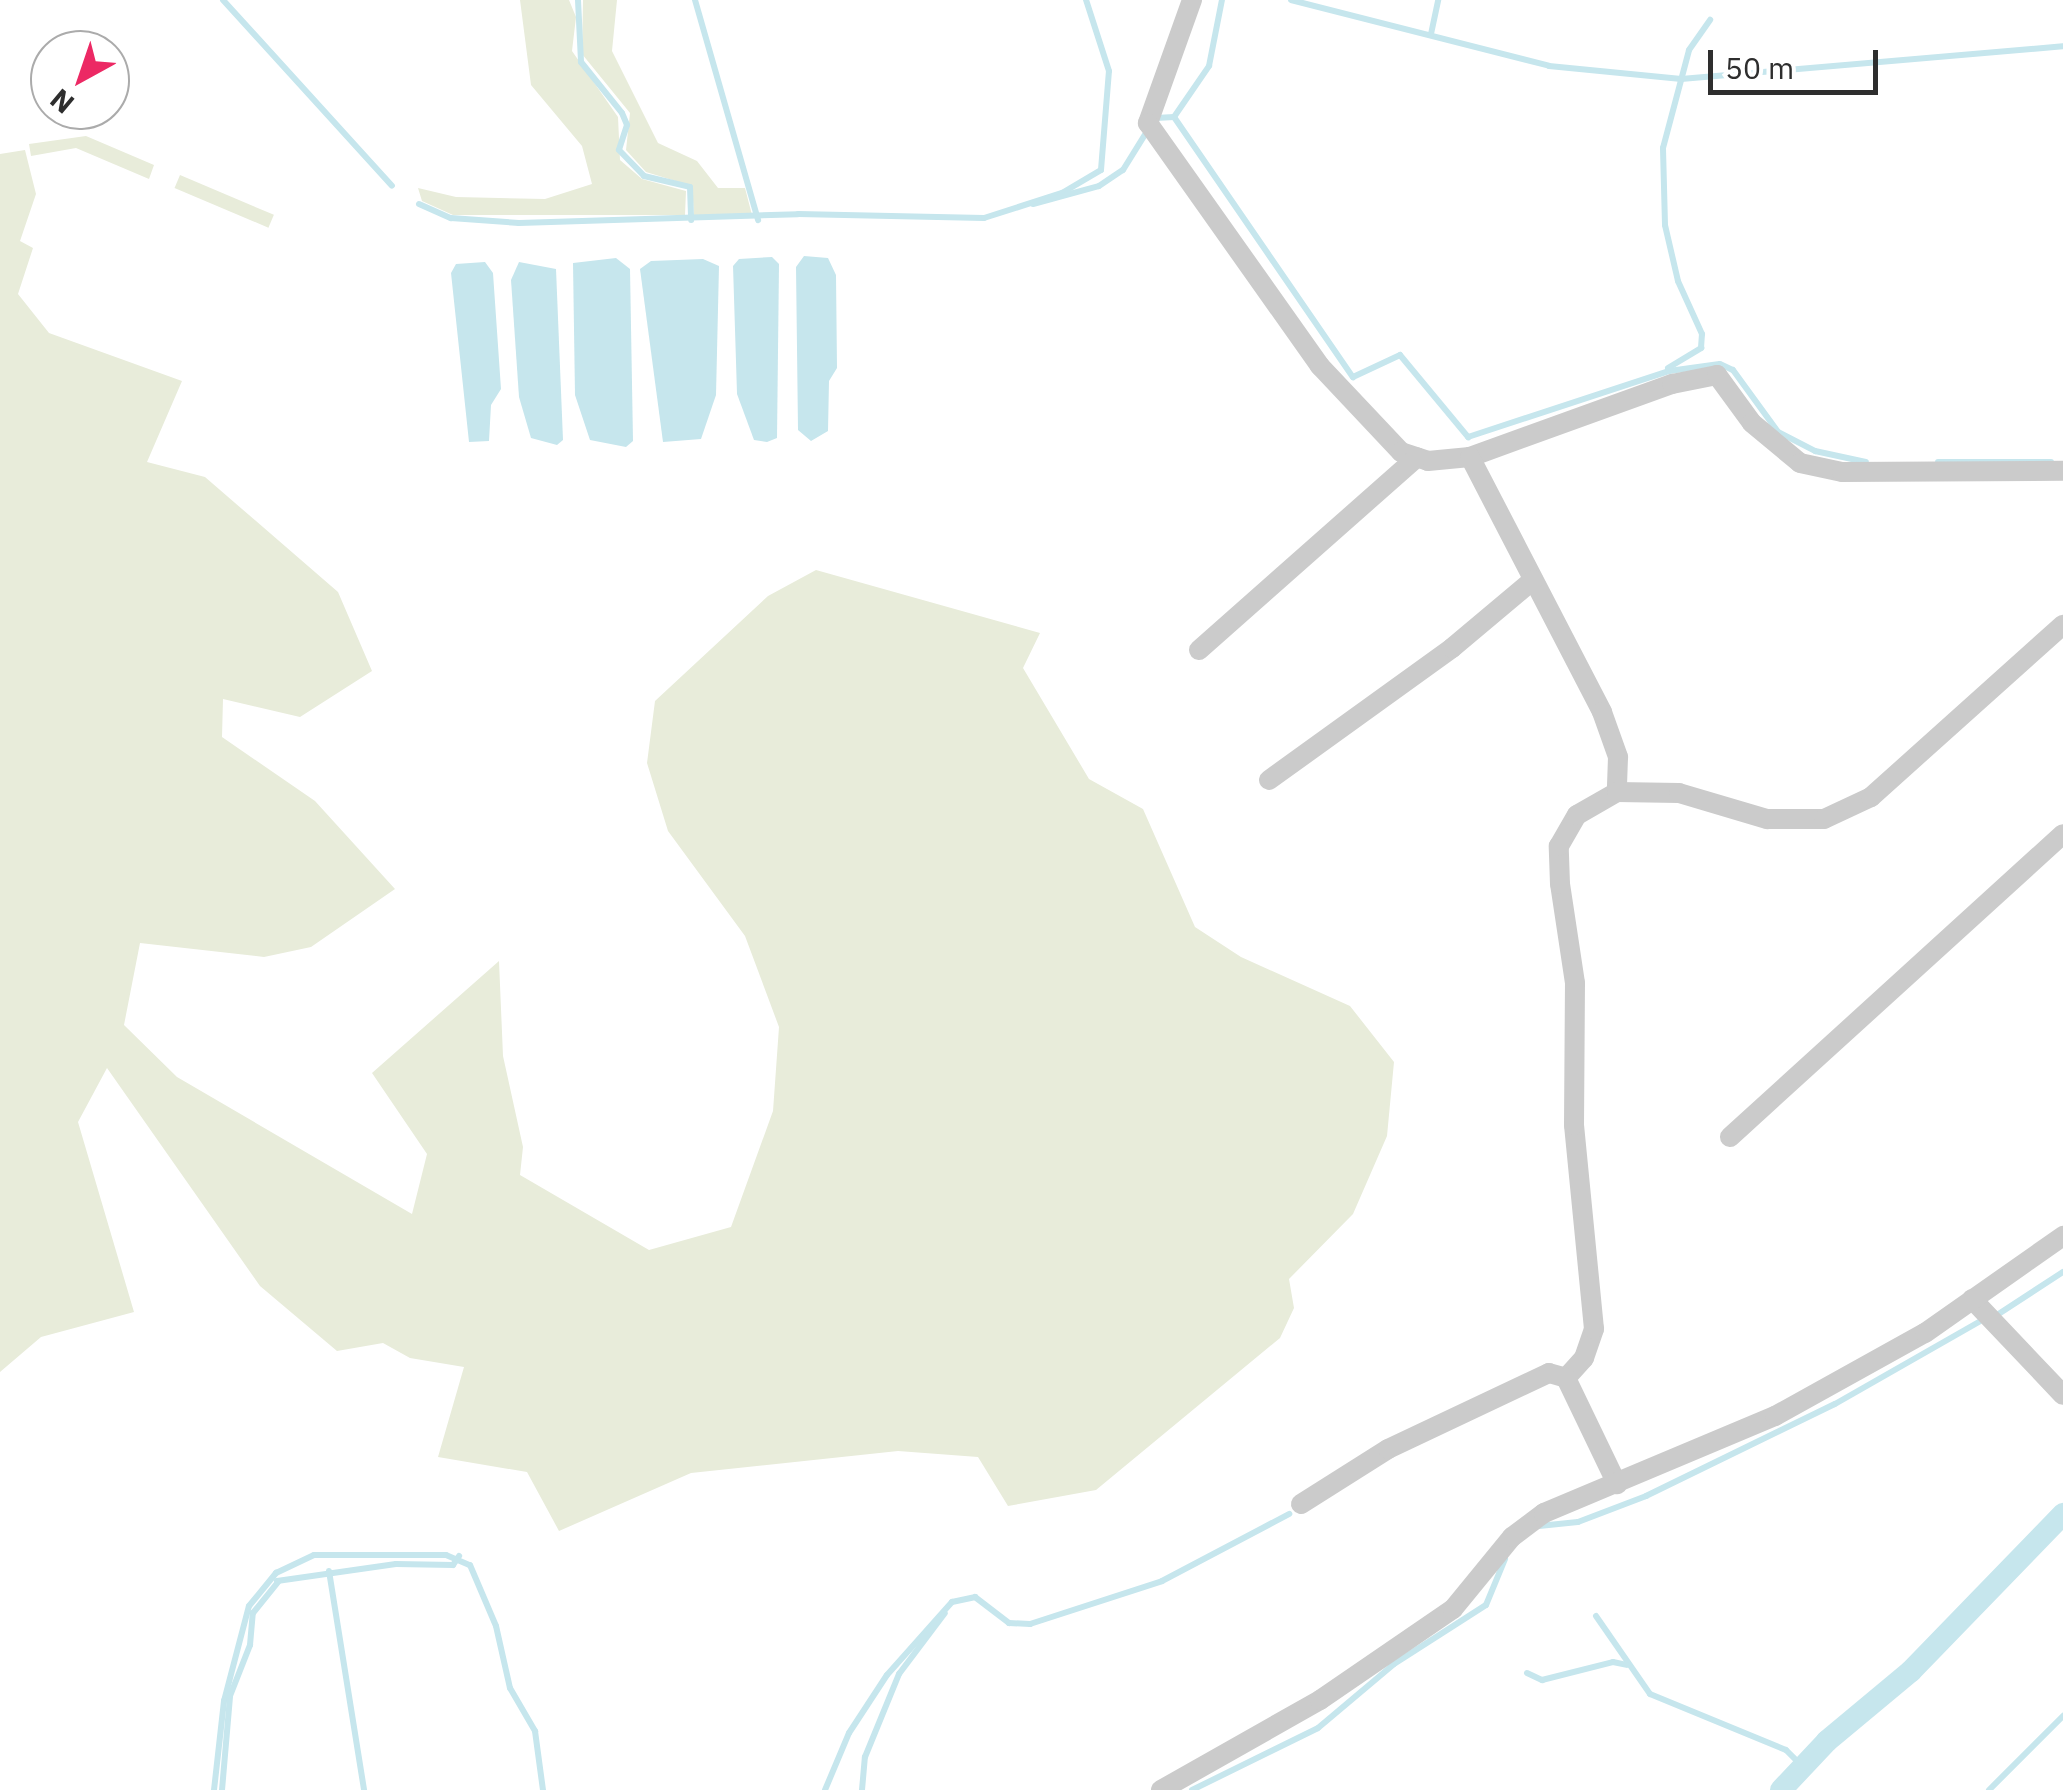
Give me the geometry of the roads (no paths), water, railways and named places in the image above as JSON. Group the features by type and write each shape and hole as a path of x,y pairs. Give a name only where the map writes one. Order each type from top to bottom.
{"street":[{"path":"1192,0 1148,123 1320,366 1371,426 1417,458 1470,457 1672,384 1717,374 1752,423 1800,463 1842,472 2063,471"},
{"path":"1470,457 1602,712 1618,757 1617,792"},
{"path":"1199,650 1417,458"},
{"path":"1269,780 1452,648 1534,580"},
{"path":"1301,1504 1388,1449 1527,1378 1566,1378 1584,1358 1594,1329 1574,1126 1575,983 1560,846 1577,815 1617,792 1680,793 1767,818 1824,819 1871,797 2063,625"},
{"path":"1730,1137 2063,834"},
{"path":"1161,1790 1320,1700 1453,1609 1512,1537 1544,1514 1775,1416 1880,1360 2063,1236"},
{"path":"1972,1299 2063,1395"},
{"path":"1566,1378 1617,1484"}],"water":[{"path":"804,256 828,258 836,275 837,368 829,381 828,431 811,441 798,430 796,267"},
{"path":"772,257 779,264 777,438 767,442 754,440 737,394 733,266 739,259"},
{"path":"616,258 630,269 633,441 626,447 590,440 575,395 573,263"},
{"path":"703,259 719,266 716,395 701,439 663,442 640,269 651,261"},
{"path":"485,262 493,273 501,389 491,405 489,441 469,442 451,273 456,264"},
{"path":"519,262 556,269 563,440 557,445 531,438 519,397 511,280"}],"waterway":[{"path":"223,0 392,186"},
{"path":"578,0 581,62 622,113 627,125 619,150 644,176 690,187 691,220"},
{"path":"695,0 758,220"},
{"path":"419,204 451,218 519,223 798,214 984,218 1062,193 1101,170 1109,71 1086,0"},
{"path":"1156,118 1174,117 1209,66 1222,0"},
{"path":"1291,0 1549,66 1681,79 2063,46"},
{"path":"1431,34 1438,0"},
{"path":"1668,368 1701,348 1702,334 1678,281 1665,225 1663,148 1689,50 1710,20"},
{"path":"1174,117 1353,377 1400,355 1468,437 1669,371 1720,364 1733,370 1778,432 1815,451 1866,462"},
{"path":"1033,204 1099,186 1123,170 1149,128"},
{"path":"1938,462 2051,462"},
{"path":"1997,1315 2063,1272"},
{"path":"1539,1526 1578,1522 1646,1496 1835,1404 1979,1322"},
{"path":"825,1790 849,1733 887,1675 952,1602 975,1597 1009,1623 1030,1624 1162,1581 1289,1514"},
{"path":"1781,1790 1827,1741 1911,1671 2063,1514"},
{"path":"214,1790 224,1701 249,1606 276,1573 314,1555 446,1555 470,1565 496,1626 510,1688 535,1731 543,1790"},
{"path":"277,1581 396,1564 453,1565 459,1556"},
{"path":"1192,1790 1318,1728 1394,1664 1486,1605 1505,1559"},
{"path":"329,1571 364,1790"},
{"path":"222,1790 230,1696 250,1645 253,1613 278,1582"},
{"path":"862,1790 865,1757 899,1674 945,1613"},
{"path":"1596,1616 1650,1694 1786,1750 1804,1768"},
{"path":"1527,1673 1542,1680 1613,1662 1627,1665"},
{"path":"1989,1790 2063,1716"}]}
